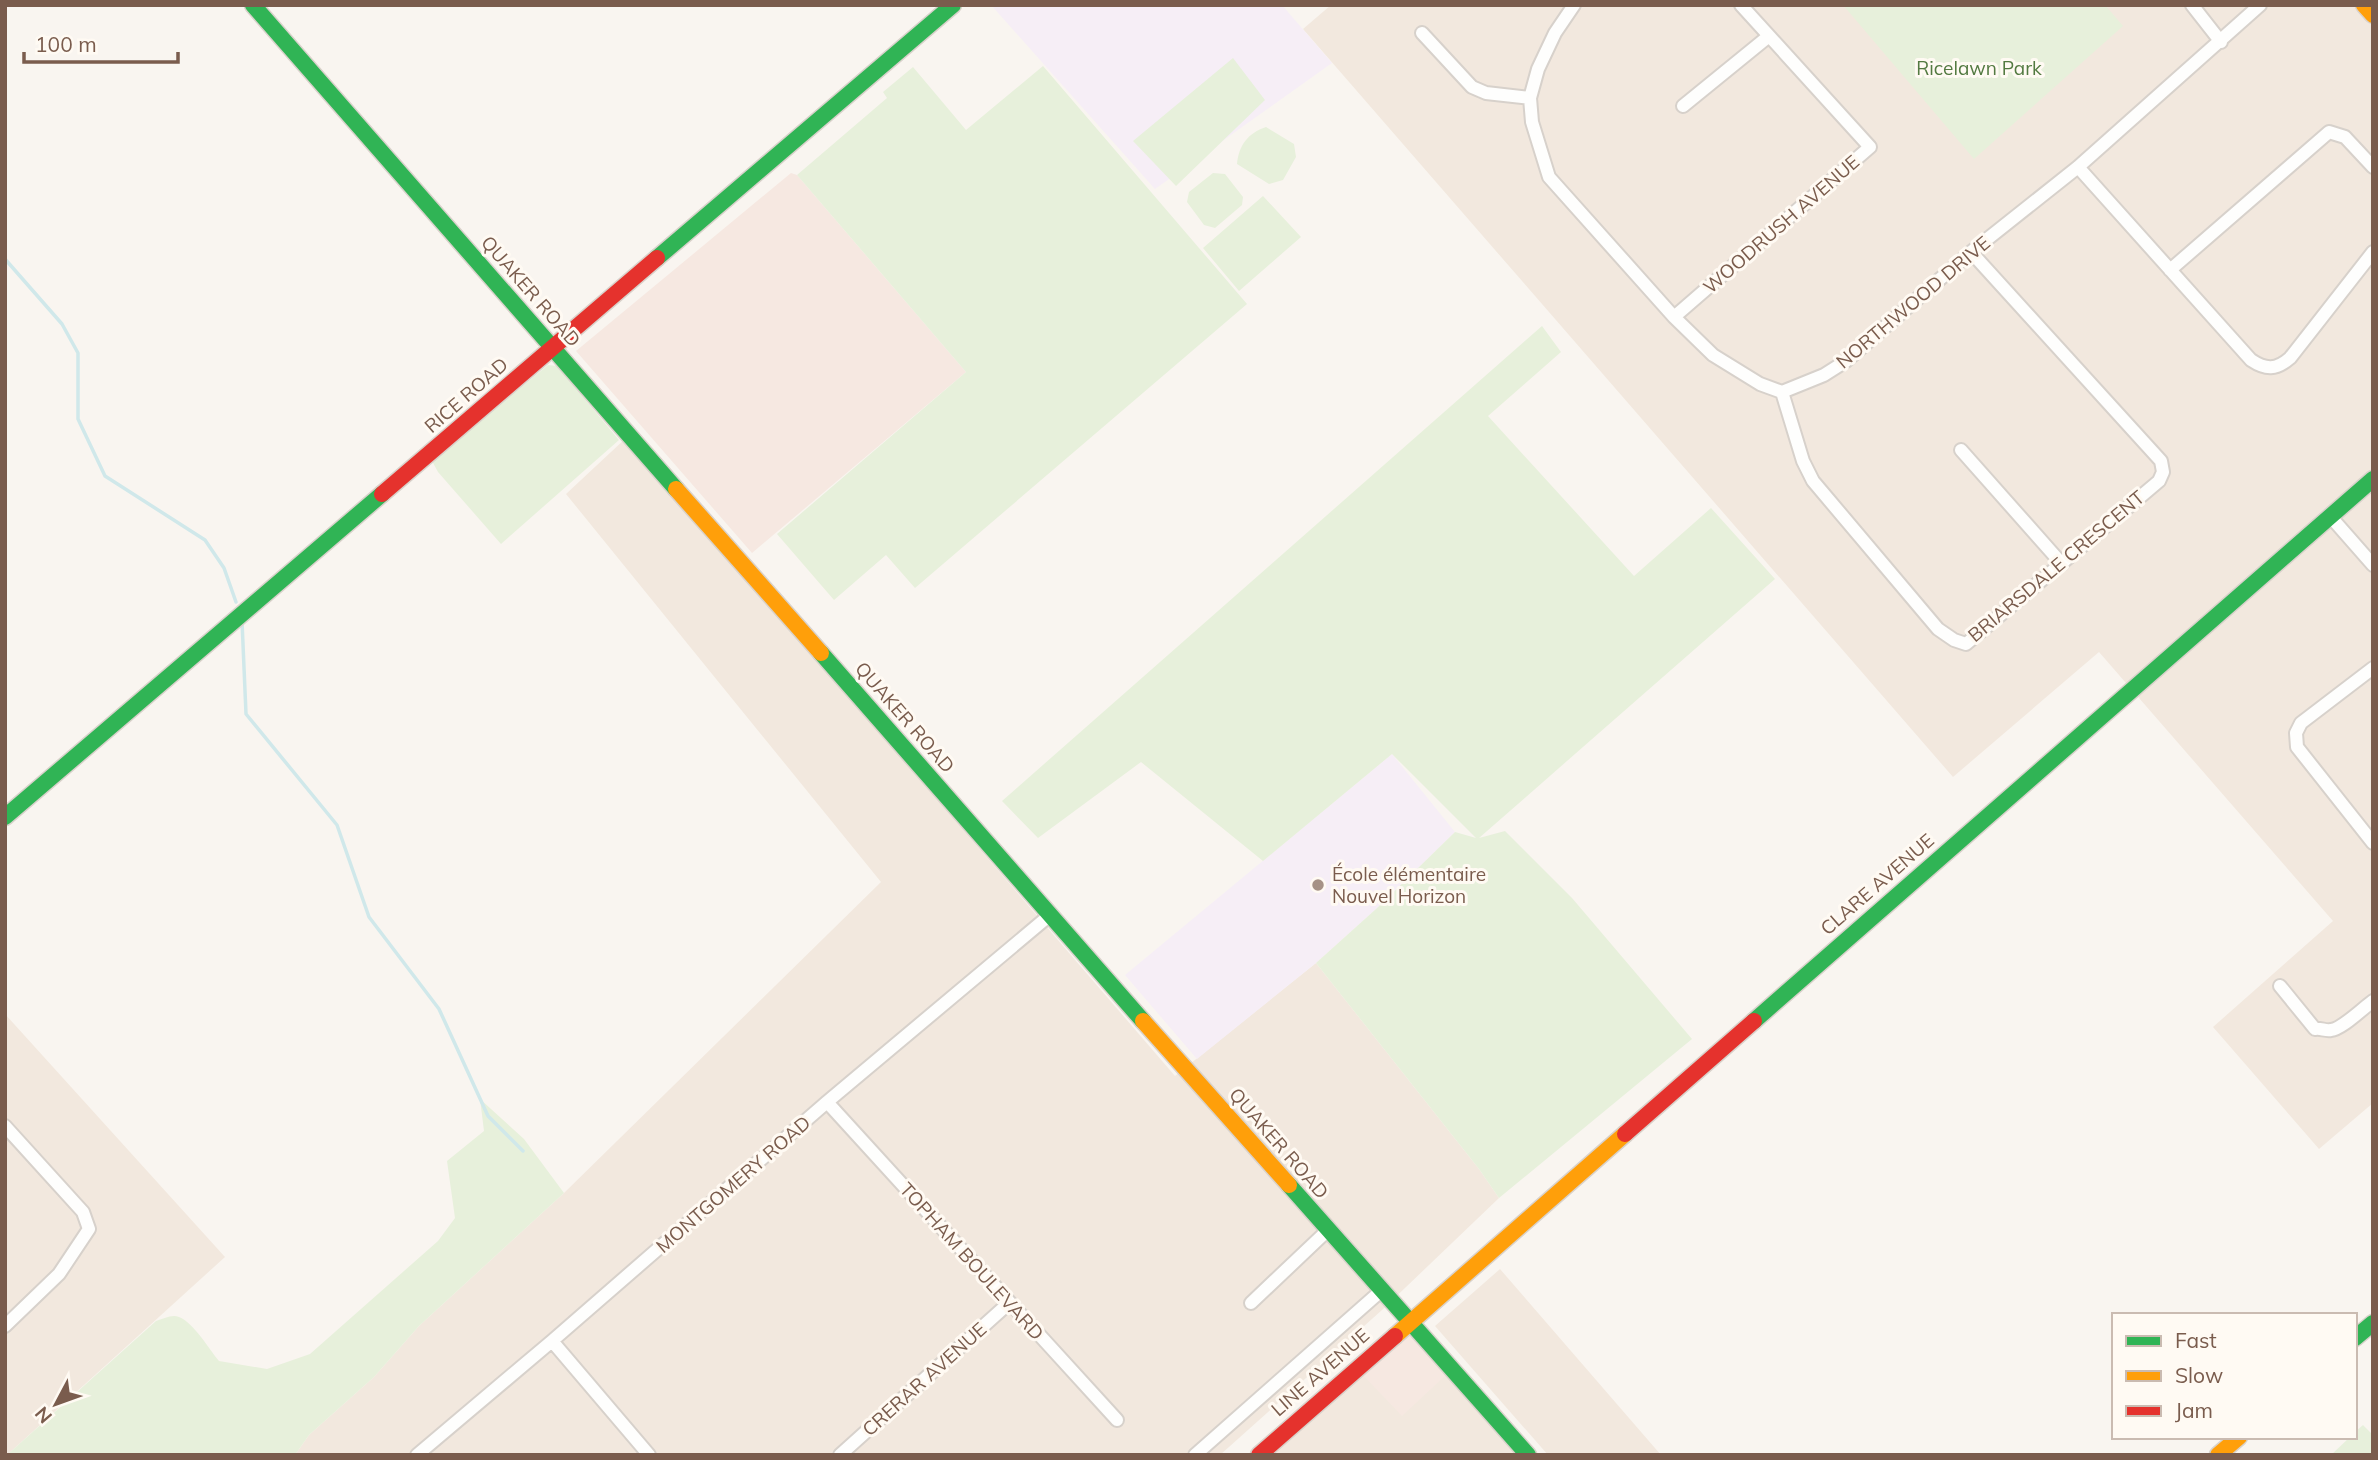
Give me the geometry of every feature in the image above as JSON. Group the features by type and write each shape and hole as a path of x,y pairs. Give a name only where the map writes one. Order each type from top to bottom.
{"street":[{"name":"QUAKER ROAD","path":"253,5 1050,915 1528,1455"},
{"name":"RICE ROAD","path":"5,817 953,5"},
{"name":"WOODRUSH AVENUE","path":"1674,317 1870,147 1741,5"},
{"path":"2192,5 2221,42"},
{"name":"NORTHWOOD DRIVE","path":"1782,392 1824,375 1846,361 1971,252 2078,167 2260,5"},
{"path":"2364,5 2373,15"},
{"path":"1572,6 1555,33 1538,69 1530,98 1532,122 1549,177 1674,317 1713,355 1760,384 1782,392"},
{"path":"1422,33 1472,87 1486,93 1530,98"},
{"path":"1683,106 1769,36"},
{"path":"2170,270 2329,132 2345,137 2373,167"},
{"path":"2078,167 2251,360 2262,367 2270,369 2290,358 2373,252"},
{"name":"BRIARSDALE CRESCENT","path":"1782,392 1803,461 1813,481 1938,629 1954,640 1966,644 2159,481 2163,472 2161,461 1971,252"},
{"path":"1961,450 2062,564"},
{"name":"CLARE AVENUE","path":"1410,1322 2373,479"},
{"path":"2330,516 2373,565"},
{"path":"2373,668 2301,723 2296,733 2297,747 2373,843"},
{"name":"MONTGOMERY ROAD","path":"417,1455 827,1102 1050,915"},
{"path":"2280,986 2315,1030 2320,1028 2329,1031 2336,1028 2373,1001"},
{"name":"TOPHAM BOULEVARD","path":"827,1102 1117,1420"},
{"path":"5,1126 83,1212 89,1229 59,1274 5,1326"},
{"path":"1251,1303 1328,1230"},
{"path":"1195,1455 1382,1290"},
{"name":"CRERAR AVENUE","path":"840,1455 1009,1303"},
{"name":"LINE AVENUE","path":"1259,1455 1410,1322"},
{"path":"2357,1336 2372,1323"},
{"path":"552,1341 649,1455"},
{"path":"2218,1455 2237,1439"}],"shaded area":[{"path":"991,5 1282,5 1332,63 1155,189"},
{"path":"1331,5 2373,5 2373,1103 2319,1149 2213,1027 2333,921 2099,652 1953,777 1303,29"},
{"path":"791,173 797,175 966,372 752,553 576,351"},
{"path":"626,438 1175,1076 1316,963 1499,1198 1382,1310 1220,1455 295,1455 309,1435 374,1377 419,1326 564,1193 881,882 566,494"},
{"name":"École élémentaire Nouvel Horizon","path":"1392,754 1455,832 1316,963 1197,1059 1125,975"},
{"path":"5,1014 225,1257 7,1455 5,1455"},
{"path":"1500,1269 1661,1455 1548,1455 1435,1326"},
{"path":"1408,1330 1447,1374 1402,1416 1360,1372"},
{"path":"1360,1372 1447,1374 1519,1455 1269,1455"}],"green space":[{"name":"Ricelawn Park","path":"1843,5 2105,5 2123,26 1974,159"},
{"path":"1233,58 1265,100 1176,186 1133,141"},
{"path":"1043,66 1247,304 915,588 886,555 834,600 777,534 966,372 797,175 887,98 883,92 913,67 966,130"},
{"path":"1266,127 1294,144 1296,157 1283,180 1269,184 1237,164 1246,141"},
{"path":"1213,173 1225,174 1243,197 1242,205 1215,228 1204,225 1187,202 1189,192"},
{"path":"1263,196 1301,237 1239,291 1203,248"},
{"path":"1542,326 1561,352 1488,416 1634,576 1711,508 1775,579 1479,838 1505,831 1572,898 1692,1039 1499,1198 1316,963 1455,832 1476,838 1392,754 1263,861 1141,762 1038,838 1002,801"},
{"path":"548,365 557,366 619,440 501,544 438,472 432,461"},
{"path":"480,1099 524,1139 564,1193 419,1326 374,1377 309,1435 295,1455 7,1455 156,1321 170,1316 185,1320 196,1330 219,1361 267,1369 310,1354 438,1241 455,1218 447,1161 484,1131"},
{"path":"2363,1425 2373,1435 2373,1455 2331,1455 2348,1439 2357,1439 2357,1430"}],"waterway":[{"path":"5,259 62,324 78,353 78,419 105,476 205,540 224,568 236,602"},
{"path":"242,621 246,714 337,825 369,917 439,1009 488,1116 523,1151"}],"traffic: fast":[{"path":"253,5 676,489"},
{"path":"657,258 953,5"},
{"path":"1754,1021 2373,479"},
{"path":"5,817 382,494"},
{"path":"821,653 1143,1021"},
{"path":"1289,1185 1528,1455"},
{"path":"2357,1336 2373,1323"}],"traffic: slow":[{"path":"2364,5 2373,15"},
{"path":"676,489 821,653"},
{"path":"1143,1021 1289,1185"},
{"path":"1395,1336 1625,1134"},
{"path":"2218,1455 2237,1439"}],"traffic: jam":[{"path":"382,494 657,258"},
{"path":"1625,1134 1754,1021"},
{"path":"1259,1455 1395,1336"}],"place":[{"name":"École élémentaire Nouvel Horizon","path":"1318,885"}]}
